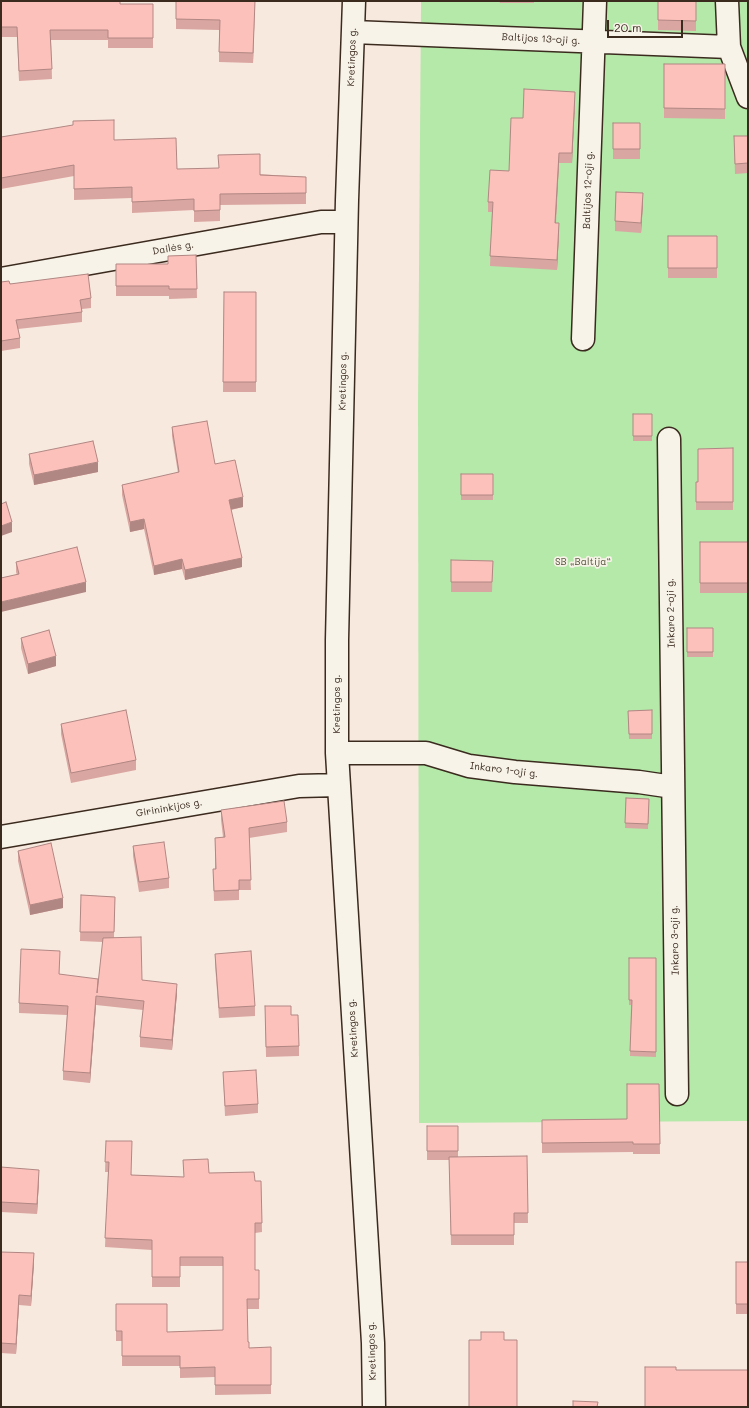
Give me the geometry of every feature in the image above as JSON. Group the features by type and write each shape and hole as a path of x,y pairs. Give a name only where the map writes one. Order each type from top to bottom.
{"street":[{"name":"Kretingos g.","path":"354,1 346,222 337,632 337,753 373,1344 374,1407"},
{"name":"Baltijos 12-oji g.","path":"583,339 595,1"},
{"path":"727,1 729,47 748,97"},
{"name":"Baltijos 13-oji g.","path":"353,32 729,47"},
{"name":"Dailės g.","path":"1,279 321,222 346,222"},
{"name":"Inkaro 2-oji g.","path":"669,439 673,787"},
{"name":"Inkaro 1-oji g.","path":"337,753 426,753 468,766 639,782 673,787"},
{"name":"Girininkijos g.","path":"1,837 299,786 338,785"},
{"name":"Inkaro 3-oji g.","path":"673,787 677,1094"}],"green space":[{"name":"SB „Baltija“","path":"421,1 748,1 748,1121 419,1123 418,404"}],"building":[{"path":"1,1 120,1 120,4 153,4 153,38 108,38 108,30 50,30 52,69 19,71 17,27 1,27"},
{"path":"176,1 255,1 253,53 219,52 220,20 176,19"},
{"path":"658,1 696,1 696,21 658,20"},
{"path":"664,64 725,64 725,109 664,108"},
{"path":"524,89 575,92 572,153 559,153 555,223 559,223 557,260 490,256 493,202 488,202 490,170 509,171 511,118 523,118"},
{"path":"114,120 114,140 176,138 177,169 219,168 218,155 260,154 260,175 306,177 306,193 220,194 220,210 194,211 194,199 132,202 132,187 74,189 74,165 1,178 1,137 73,125 73,121"},
{"path":"613,123 640,123 640,149 613,149"},
{"path":"734,136 748,136 748,163 735,164"},
{"path":"616,192 643,193 641,223 615,221"},
{"path":"668,236 717,236 717,268 668,268"},
{"path":"196,255 197,289 169,289 169,286 116,286 116,264 168,264 168,256"},
{"path":"88,274 91,298 80,300 82,312 16,320 20,338 1,341 1,282 9,281 10,284"},
{"path":"224,292 256,292 256,382 223,382"},
{"path":"633,414 652,414 652,436 633,436"},
{"path":"207,421 215,464 235,460 243,497 229,500 242,558 185,570 182,559 154,566 144,519 130,522 122,485 179,472 172,427"},
{"path":"93,441 98,462 34,475 29,454"},
{"path":"733,448 733,502 696,502 696,482 698,482 698,449"},
{"path":"461,474 493,474 493,495 461,495"},
{"path":"6,502 12,522 1,526 1,504"},
{"path":"700,542 748,542 748,583 700,583"},
{"path":"77,547 86,582 1,602 1,578 19,574 16,562"},
{"path":"451,560 493,561 492,582 451,582"},
{"path":"687,628 713,628 713,652 687,652"},
{"path":"49,630 56,656 28,664 21,638"},
{"path":"126,710 136,760 71,773 61,724"},
{"path":"652,710 652,734 629,734 628,711"},
{"path":"626,798 649,799 648,824 625,823"},
{"path":"284,801 287,822 249,828 251,880 239,880 239,890 214,891 213,869 216,869 215,838 225,837 221,810"},
{"path":"164,842 169,878 139,882 133,846"},
{"path":"51,843 63,898 30,905 18,851"},
{"path":"81,895 115,897 114,932 80,932"},
{"path":"141,937 142,980 177,984 172,1040 140,1037 144,1001 96,996 90,1073 63,1071 68,1006 19,1003 21,949 60,951 59,974 98,979 97,993 103,938"},
{"path":"251,951 255,1006 219,1008 215,954"},
{"path":"629,958 656,958 656,1052 630,1051 632,1000 629,1000"},
{"path":"265,1006 291,1006 291,1015 298,1015 299,1046 266,1047"},
{"path":"256,1070 258,1104 225,1106 223,1072"},
{"path":"627,1084 659,1084 660,1144 633,1144 633,1142 542,1143 542,1120 627,1119"},
{"path":"427,1126 458,1126 458,1151 427,1151"},
{"path":"106,1141 132,1141 131,1175 184,1177 183,1160 208,1159 209,1173 254,1172 255,1181 261,1181 262,1223 255,1223 255,1270 259,1270 259,1299 247,1299 248,1342 249,1348 271,1347 271,1385 215,1385 215,1367 180,1368 180,1356 122,1356 122,1331 116,1331 116,1304 167,1304 167,1332 223,1330 223,1257 180,1257 180,1277 152,1277 152,1240 105,1238 109,1162 105,1162"},
{"path":"527,1156 528,1213 514,1213 514,1235 451,1235 449,1157"},
{"path":"1,1167 39,1170 37,1204 1,1202"},
{"path":"1,1252 34,1253 31,1296 19,1295 16,1344 1,1343"},
{"path":"736,1262 748,1262 748,1304 736,1304"},
{"path":"481,1332 504,1332 504,1340 517,1340 517,1407 469,1407 469,1340 481,1340"},
{"path":"645,1367 676,1367 676,1370 748,1370 748,1407 645,1407"},
{"path":"573,1401 598,1402 597,1407 573,1407"}]}
